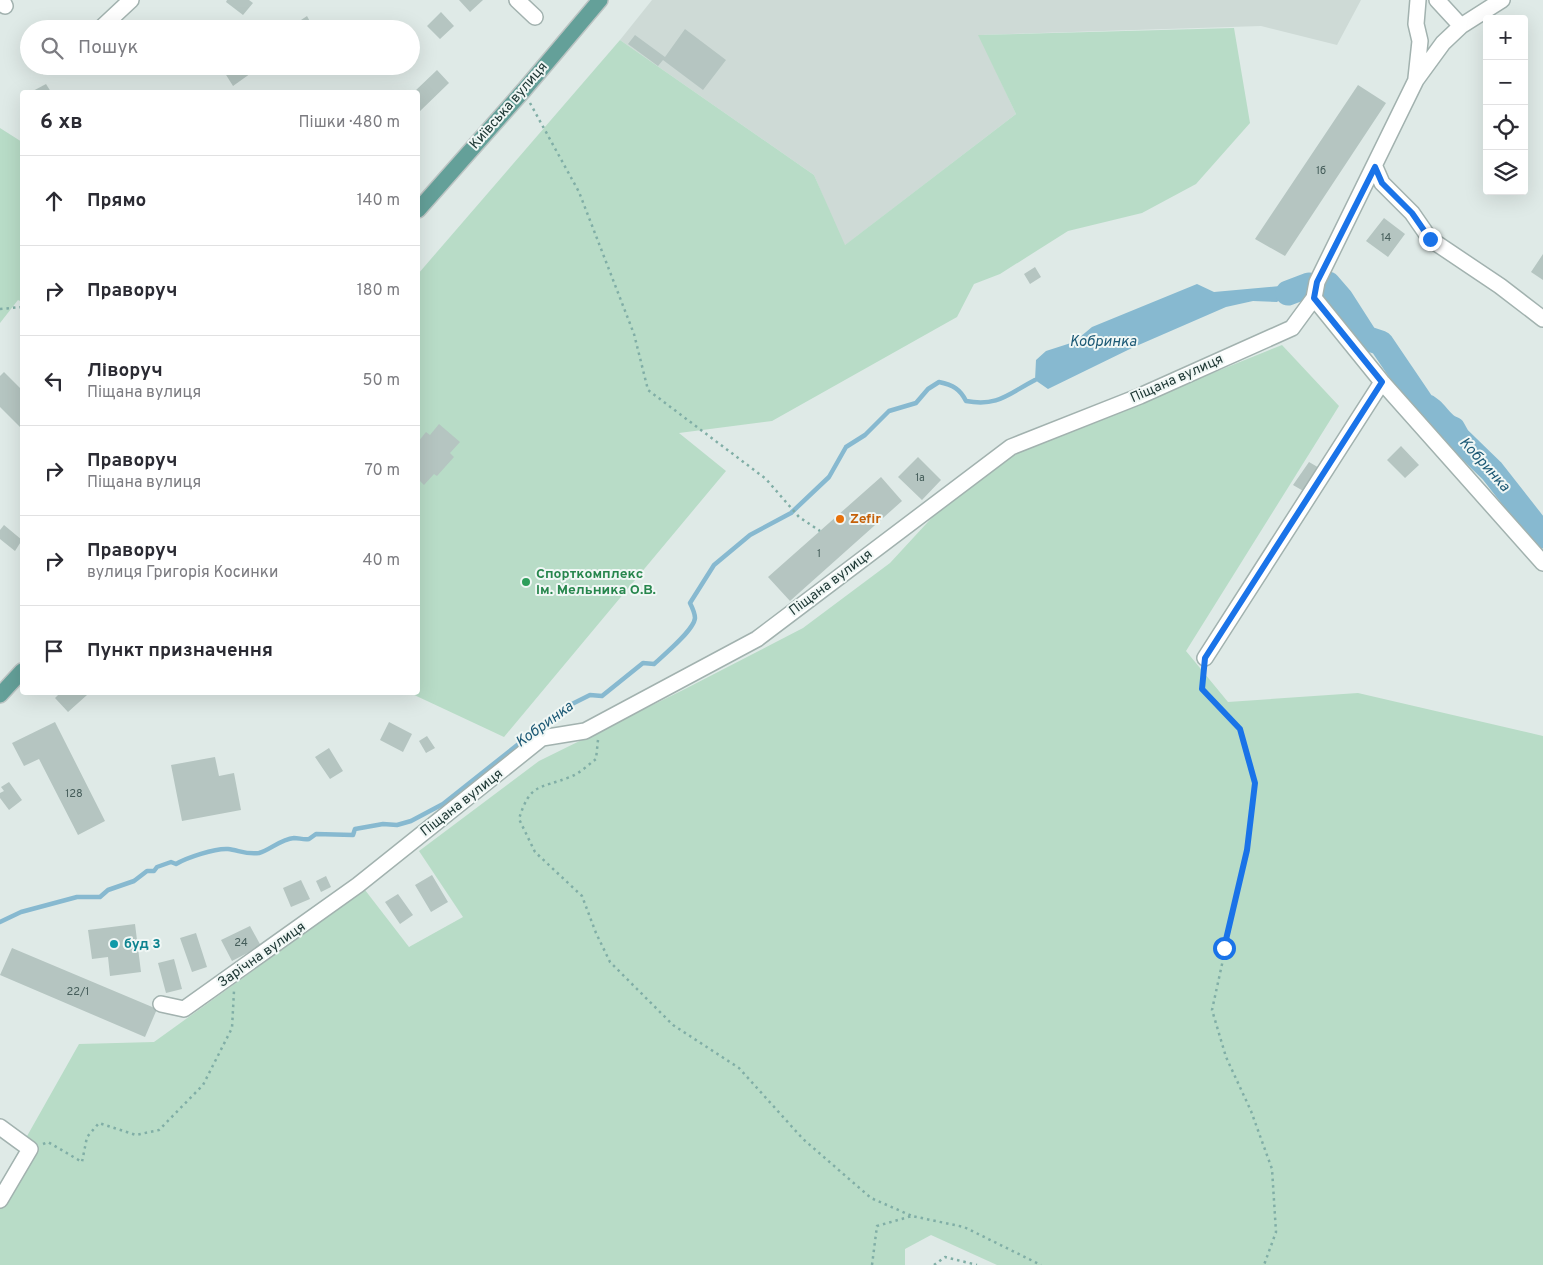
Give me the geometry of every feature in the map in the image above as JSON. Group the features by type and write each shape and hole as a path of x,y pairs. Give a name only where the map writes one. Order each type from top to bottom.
{"main road":[{"name":"Київська вулиця","path":"420,208 600,0"},
{"path":"0,695 20,673"}],"street":[{"path":"110,20 132,0"},
{"path":"517,0 535,17"},
{"path":"1416,80 1419,47 1416,24 1418,0"},
{"path":"1437,0 1461,26"},
{"name":"Піщана вулиця","path":"358,886 542,738 585,732 757,639 1011,447 1140,396 1292,328 1314,298 1317,282 1416,80 1443,42 1461,26 1502,0"},
{"path":"1375,167 1382,183 1412,213 1430,239 1500,286 1543,319"},
{"path":"1314,298 1382,382 1543,563"},
{"path":"1205,658 1382,382"},
{"name":"Зарічна вулиця","path":"161,1004 184,1009 358,886"},
{"path":"0,1127 30,1149 0,1200"}],"path":[{"path":"524,90 578,192 634,334 648,390 766,478 799,518 820,531"},
{"path":"0,309 20,306"},
{"path":"1205,658 1202,689 1240,729 1255,783 1247,850 1212,1010 1226,1057 1251,1112 1272,1169 1276,1232 1264,1265"},
{"path":"591,728 598,739 596,759 572,776 543,785 525,798 519,819 535,852 582,896 596,934 610,962 674,1025 739,1068 803,1139 871,1198 912,1216 964,1227 1041,1265"},
{"path":"30,1149 48,1142 82,1162 87,1137 99,1123 136,1135 159,1130 203,1085 232,1028 234,974"},
{"path":"872,1265 877,1226 912,1216"},
{"path":"934,1265 945,1257 977,1265"}],"shaded area":[{"path":"652,0 1361,0 1337,45 1261,26 979,35 1016,114 844,246 814,175 620,40"}],"green space":[{"path":"1234,28 1250,123 1196,184 1142,213 1068,231 1000,274 974,284 957,317 772,421 679,433 726,471 504,737 414,695 420,695 420,272 620,40 814,175 845,245 1016,114 978,35"},
{"path":"0,128 20,141 20,301 18,300 0,323"},
{"path":"1282,345 1339,406 1186,651 1228,702 1358,693 1543,736 1543,1265 997,1265 931,1235 905,1249 905,1265 0,1265 0,1184 79,1044 154,1042 365,890 409,947 463,917 419,851 539,761 803,628 890,563 950,498 1022,450"}],"water":[{"name":"Кобринка","path":"1197,284 1214,292 1280,286 1288,293 1277,302 1253,301 1226,307 1134,347 1048,389 1035,380 1036,360 1046,351 1074,342 1092,327"}],"building":[{"path":"227,0 249,0 253,3 243,15 226,2"},
{"path":"459,0 483,0 470,12"},
{"path":"441,12 454,26 440,39 427,26"},
{"path":"307,16 309,20 301,20"},
{"path":"685,29 726,60 703,90 663,60 658,66 628,44 635,35 665,57"},
{"path":"437,70 449,83 420,111 420,90 416,90"},
{"path":"226,75 248,75 233,86"},
{"path":"46,84 50,90 35,90"},
{"path":"1358,85 1386,103 1285,256 1255,239"},
{"path":"1384,218 1405,234 1388,257 1366,241"},
{"path":"1543,254 1543,280 1531,272"},
{"path":"1035,267 1041,277 1030,284 1024,274"},
{"path":"4,372 20,388 20,427 0,407 0,376"},
{"path":"439,424 460,442 450,453 454,457 437,476 434,474 424,485 420,481 420,440 426,432 430,435"},
{"path":"1401,446 1419,465 1405,478 1387,460"},
{"path":"918,457 941,480 922,500 898,477"},
{"path":"1309,462 1321,469 1305,492 1293,485"},
{"path":"881,477 902,501 790,601 768,577"},
{"path":"4,525 20,538 20,543 15,551 0,539 0,530"},
{"path":"58,695 87,695 68,712 55,698"},
{"path":"55,722 105,821 78,835 39,759 24,766 12,743"},
{"path":"389,722 412,734 403,752 380,740"},
{"path":"427,736 435,748 426,753 419,741"},
{"path":"329,748 343,771 330,779 315,757"},
{"path":"215,757 219,776 234,773 241,810 182,821 171,765"},
{"path":"9,782 22,800 9,810 0,798 0,793 4,791 1,787"},
{"path":"432,875 448,902 431,912 415,885"},
{"path":"326,876 331,887 321,892 316,881"},
{"path":"301,880 310,899 291,907 283,888"},
{"path":"398,894 413,915 400,924 385,902"},
{"name":"буд 3","path":"135,924 141,972 110,976 108,957 92,959 88,930"},
{"path":"250,926 261,946 232,961 221,940"},
{"path":"196,933 207,967 192,972 180,938"},
{"path":"12,948 157,1009 145,1037 0,975"},
{"path":"174,959 182,989 166,993 158,963"}],"waterway":[{"name":"Кобринка","path":"1328,284 1341,299 1366,338 1381,343 1423,405 1453,429 1458,438 1492,471 1543,536"},
{"name":"Кобринка","path":"1288,293 1309,285"},
{"name":"Кобринка","path":"0,922 21,912 77,897 100,897 108,890 134,881 147,871 154,871 157,867 171,862 176,864 193,856 208,852 228,849 247,853 259,853 289,839 309,839 316,834 353,835 355,829 383,824 397,825 411,821 443,804 564,708 590,695 602,696 643,663 654,664 690,629 695,618 690,603 714,565 750,535 791,513 829,477 846,447 865,435 889,411 916,403 928,389 939,382 956,388 966,401 986,402 1002,398 1035,380"}],"place":[{"name":"Zefir","path":"840,519"},
{"name":"Спорткомплекс ім. Мельника О.В.","path":"526,582"},
{"name":"буд 3","path":"114,944"}],"route":[{"path":"1224,948 1247,850 1255,783 1240,729 1202,689 1205,658 1382,382 1314,298 1317,282 1375,167 1382,183 1412,213 1430,239"}]}
